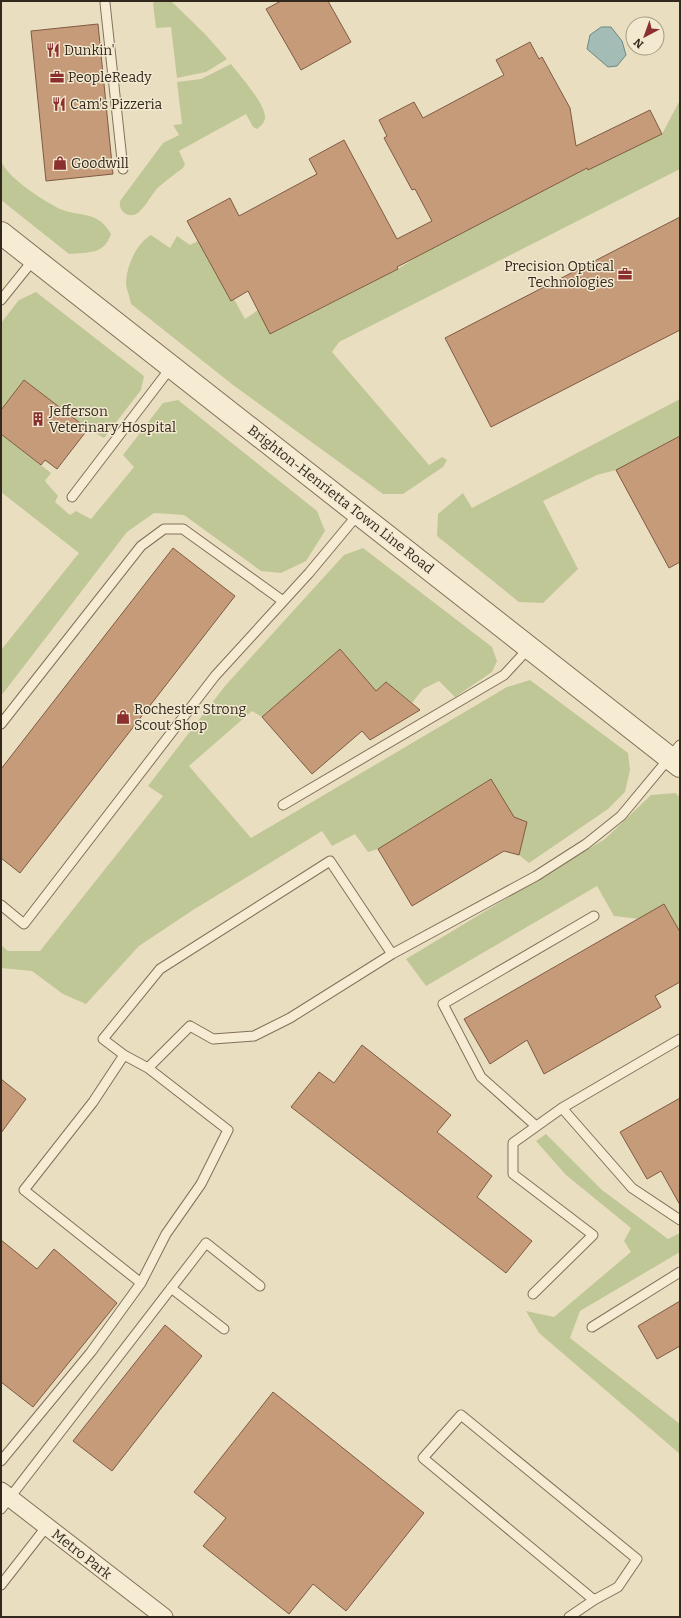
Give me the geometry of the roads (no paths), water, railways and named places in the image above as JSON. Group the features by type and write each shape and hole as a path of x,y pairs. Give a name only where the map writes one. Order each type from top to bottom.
{"street":[{"name":"Brighton-Henrietta Town Line Road","path":"1,233 529,648 676,756"},
{"name":"Metro Park","path":"4,1499 46,1526 162,1616"}],"lane":[{"path":"105,3 123,169"},
{"path":"1,300 34,259"},
{"path":"72,496 172,366"},
{"path":"1,905 24,924 215,676 283,601 359,513"},
{"path":"1,724 141,546 164,529 183,529 283,601"},
{"path":"283,805 504,675 529,648"},
{"path":"148,1068 190,1026 213,1038 254,1036 290,1018 392,954 536,876 586,844 621,816 676,756"},
{"path":"1,1461 91,1352 141,1283 166,1234 201,1184 228,1130 148,1068 124,1055 103,1039 160,969 330,861 392,954"},
{"path":"536,1126 481,1077 443,1004 594,916"},
{"path":"533,1294 593,1235 513,1174 513,1143 562,1108 680,1039"},
{"path":"124,1055 93,1102 24,1190 141,1283"},
{"path":"562,1108 632,1188 680,1220"},
{"path":"4,1499 206,1243 260,1286"},
{"path":"592,1327 680,1272"},
{"path":"171,1288 224,1329"},
{"path":"569,1617 618,1586 637,1559 461,1415 424,1458 594,1600"},
{"path":"1,1585 46,1526"}],"water":[{"path":"601,27 611,27 622,41 625,52 625,56 617,66 608,67 587,49 590,35"}],"place":[{"name":"Dunkin'","path":"53,50"},
{"name":"PeopleReady","path":"57,77"},
{"name":"Cam's Pizzeria","path":"59,104"},
{"name":"Goodwill","path":"60,163"},
{"name":"Precision Optical Technologies","path":"625,274"},
{"name":"Jefferson Veterinary Hospital","path":"38,419"},
{"name":"Rochester Strong Scout Shop","path":"123,717"}]}
